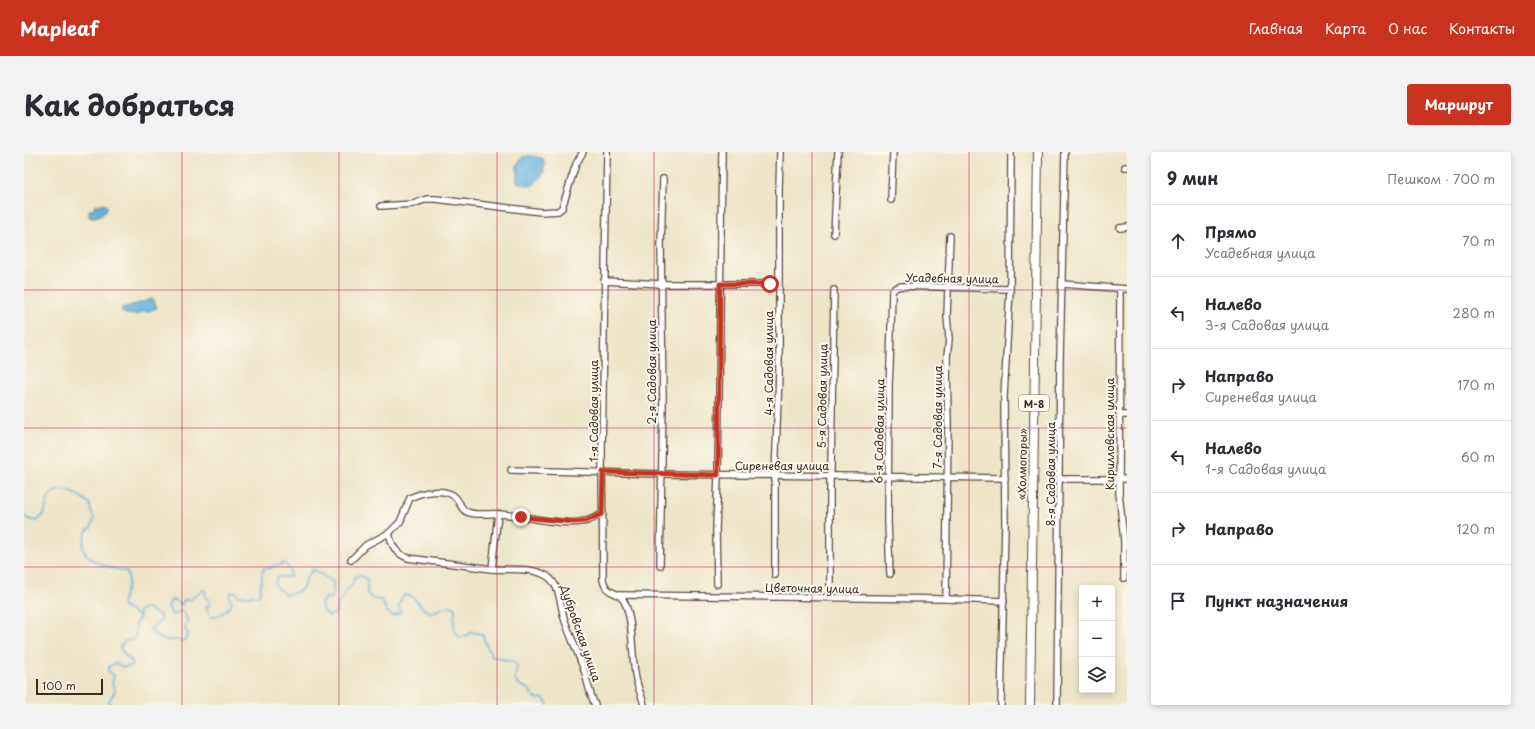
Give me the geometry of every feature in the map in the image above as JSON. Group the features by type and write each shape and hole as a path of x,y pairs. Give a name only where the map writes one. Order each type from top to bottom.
{"highway":[{"name":"«Холмогоры»","path":"1030,705 1038,152"}],"street":[{"path":"381,206 413,204 427,199 436,199 541,212 558,211 562,208 576,164 583,152"},
{"name":"1-я Садовая улица","path":"607,152 604,281 602,514 603,580 604,587 619,595 624,602 628,613 636,679 644,705"},
{"path":"717,584 716,529 722,152"},
{"name":"4-я Садовая улица","path":"775,574 774,476 779,374 778,284 780,152"},
{"path":"834,234 838,152"},
{"path":"892,200 893,152"},
{"path":"1002,705 1005,478 1004,384 1010,289 1011,152"},
{"name":"8-я Садовая улица","path":"1057,703 1065,152"},
{"name":"2-я Садовая улица","path":"660,566 663,403 661,381 661,246 663,179"},
{"path":"1120,228 1127,227"},
{"name":"7-я Садовая улица","path":"946,599 947,357 949,339 947,316 950,236"},
{"path":"604,281 662,284 778,284"},
{"path":"1062,284 1127,289"},
{"name":"Усадебная улица","path":"895,288 901,286 1010,289"},
{"name":"6-я Садовая улица","path":"890,574 889,384 892,332 892,292 895,288"},
{"name":"Кирилловская улица","path":"1120,289 1119,480 1125,541 1124,578"},
{"name":"5-я Садовая улица","path":"830,598 830,476 832,469 834,290"},
{"path":"1120,353 1127,352"},
{"path":"1119,415 1127,415"},
{"name":"Сиреневая улица","path":"511,470 774,476 1005,478"},
{"path":"1060,480 1127,479"},
{"path":"351,560 366,545 389,534 400,522 410,498 424,492 448,492 453,494 467,512 498,514 559,522 586,521 602,514"},
{"path":"492,569 498,514"},
{"name":"Дубровская улица","path":"389,534 395,550 399,554 408,558 492,569 526,570 548,577 556,587 564,619 595,705"},
{"name":"Цветочная улица","path":"619,595 1004,601"}],"water":[{"path":"531,156 543,158 544,163 543,174 532,186 517,182 517,166 522,157"},
{"path":"102,203 107,206 107,210 101,215 91,218 89,217 89,210 93,210 95,205"},
{"path":"152,299 154,300 157,308 141,312 137,315 126,314 121,311 122,308"}],"waterway":[{"path":"24,515 28,519 37,521 43,515 50,496 60,490 65,490 76,494 90,504 94,518 91,528 87,530 85,536 83,544 85,553 91,559 99,563 127,572 128,585 122,606 140,617"},
{"path":"140,617 138,611 147,608 160,615 161,621 150,629 154,634 165,640 183,641 187,637 188,633 185,626 188,623 185,614 182,611 172,615 168,607 171,600 175,600 181,605 185,599 189,601 200,591 204,590 206,593 205,596 211,603 206,608 211,617 218,616 232,604 229,596 230,593 236,592 238,596 258,596 260,593 263,569 270,569 274,565 281,565 282,563 284,563 289,569 290,577 277,577 275,583 277,589 286,595 301,590 313,569 333,582 333,592 331,598 325,598 321,604 322,609 329,616 336,613 338,603 343,597 345,591 351,587 355,577 360,575 367,579 367,593 372,599 382,600 386,611 393,616 401,612 399,605 404,595 416,600 423,609 429,612 448,606 455,608 455,632 461,638 472,632 482,634 491,656 513,662 517,665 515,679 517,684 529,689 534,698 544,699 548,705"},
{"path":"109,705 109,701 115,691 112,683 114,675 108,671 109,666 116,663 122,667 131,666 133,664 131,660 123,653 120,647 125,641 135,639 136,623 140,617"}],"route":[{"path":"521,517 559,522 574,522 586,521 602,514 603,472 718,475 720,284 770,284"}]}
